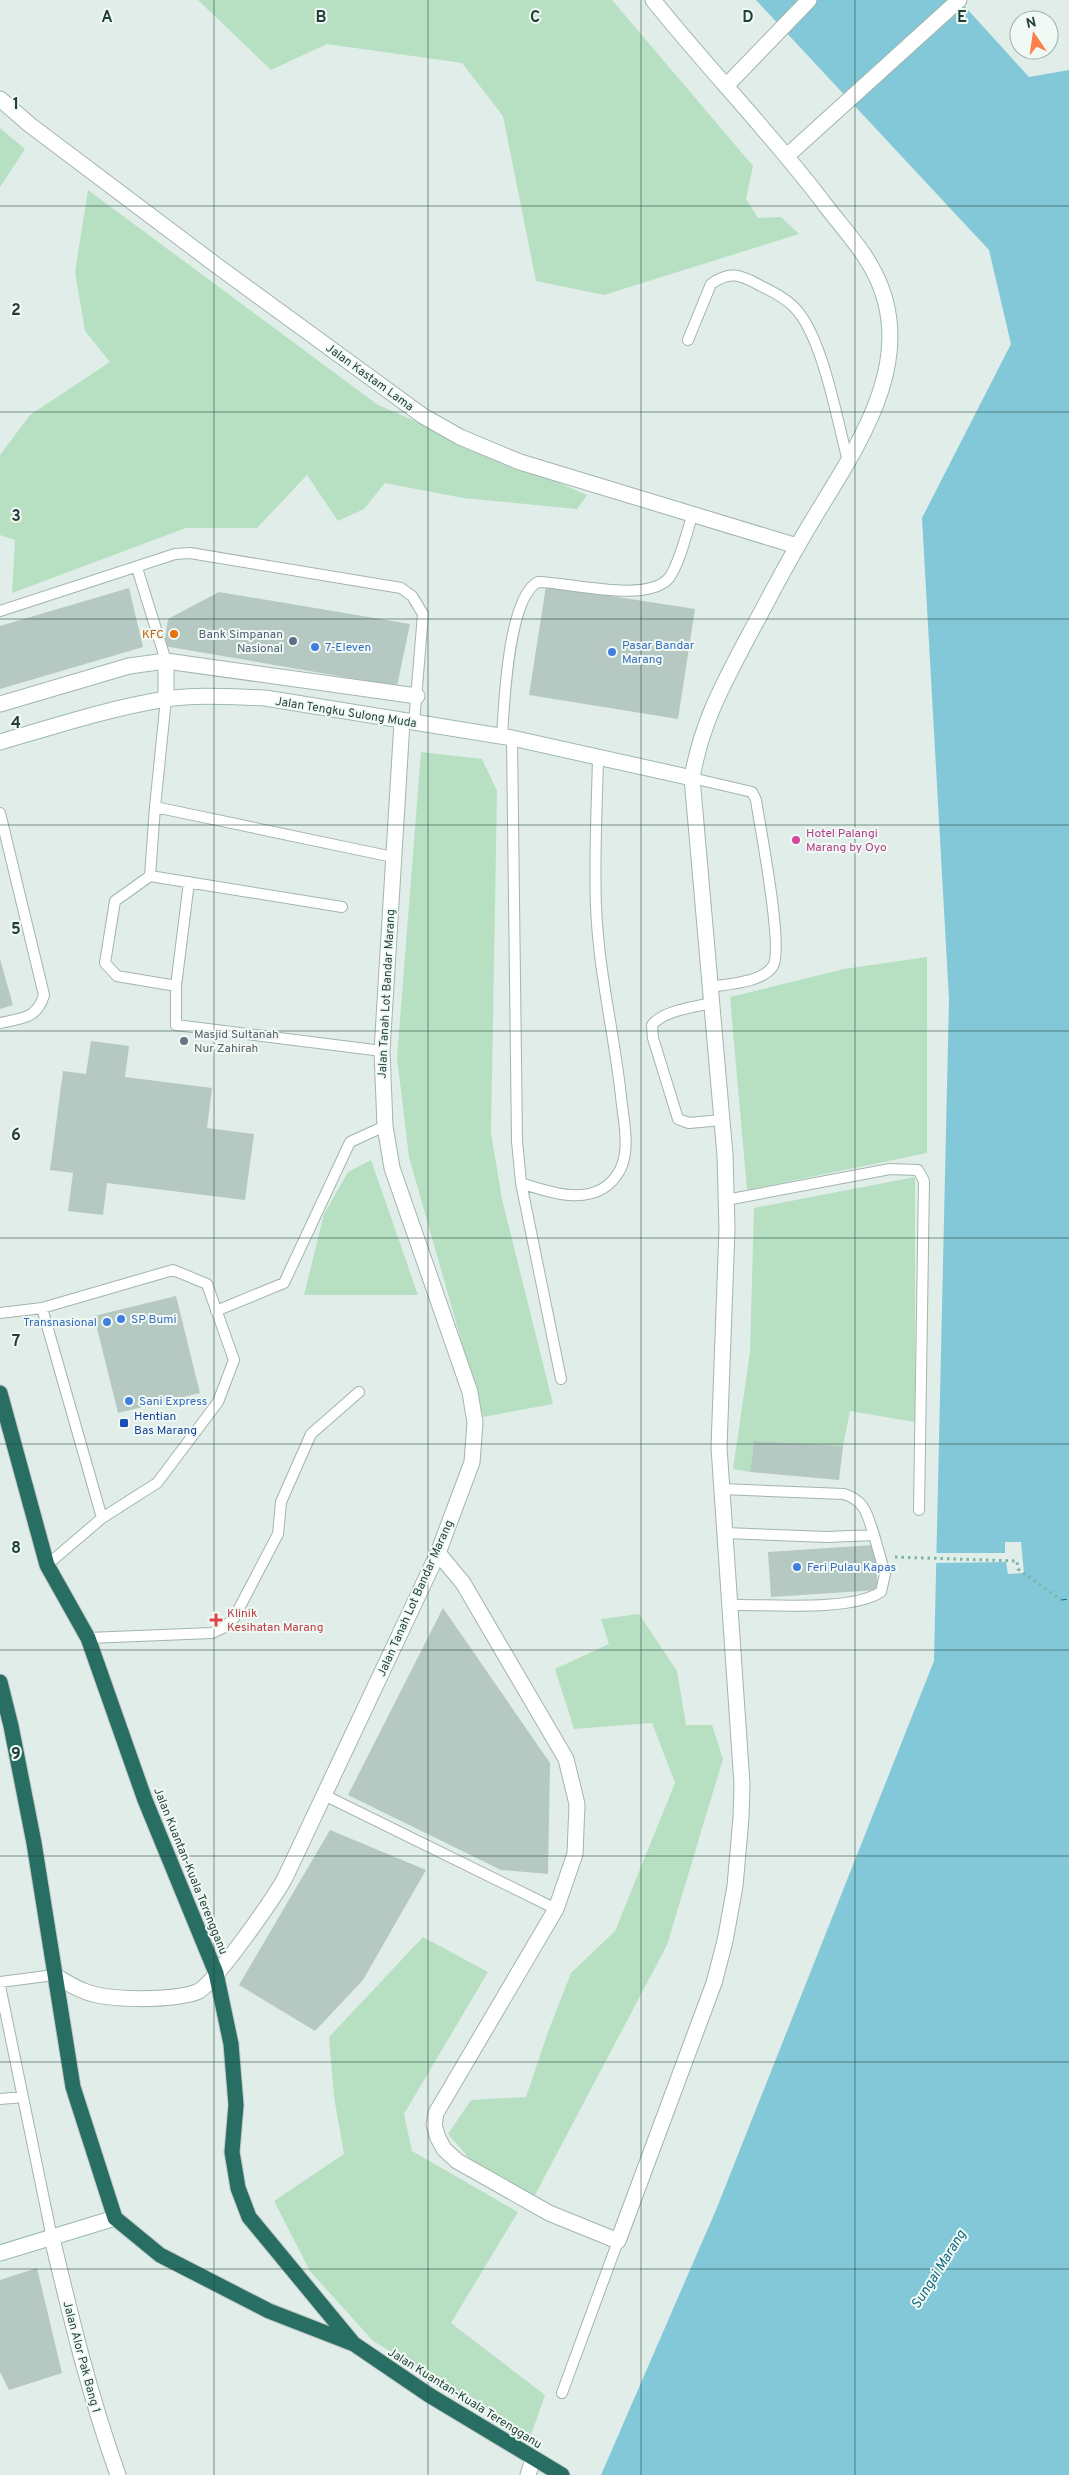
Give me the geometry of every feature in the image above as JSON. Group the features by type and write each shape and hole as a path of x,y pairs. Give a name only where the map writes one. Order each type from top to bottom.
{"highway":[{"name":"Jalan Kuantan-Kuala Terengganu","path":"0,1393 47,1565 88,1638 145,1800 216,1972 231,2044 236,2105 232,2152 238,2188 250,2217 354,2344"},
{"path":"0,1682 6,1727 34,1843 73,2087 115,2218"},
{"name":"Jalan Kuantan-Kuala Terengganu","path":"115,2218 160,2255 269,2311 354,2344 429,2395 562,2475"}],"street":[{"path":"438,1553 463,1583 566,1759 577,1804 576,1854 556,1909 436,2113 434,2125 444,2149 456,2162 549,2213 618,2240 714,1982 726,1941 735,1886 742,1801 719,1447 726,1200 722,1120 710,1003 692,778 702,730 717,696 797,546 848,461 873,414 883,386 890,350 890,324 884,296 874,271 788,155 727,85 694,51 653,0"},
{"path":"727,85 809,0"},
{"path":"788,155 960,0"},
{"name":"Jalan Kastam Lama","path":"0,99 30,125 185,242 424,416 460,437 520,462 797,546"},
{"path":"166,661 166,699"},
{"path":"0,704 129,666 166,661 417,696"},
{"name":"Jalan Tengku Sulong Muda","path":"0,742 80,719 166,699 225,696 265,698 507,738 692,778"},
{"name":"Jalan Tanah Lot Bandar Marang","path":"54,1974 84,1992 121,1999 166,1997 198,1992 216,1972 269,1905 285,1878 438,1553 472,1462 475,1423 470,1392 392,1168 385,1126 382,1051 393,857 408,722"},
{"path":"0,2252 115,2218"},
{"name":"Jalan Alor Pak Bang 1","path":"52,2238 76,2342 99,2424 118,2475"},
{"path":"528,2475 534,2459"}],"lane":[{"path":"688,340 711,284 719,278 736,274 743,276 781,296 796,308 814,340 848,461"},
{"path":"561,1378 521,1183 517,1141 507,738 512,635 518,613 530,588 538,582 616,592 658,585 668,579 674,569 693,513"},
{"path":"0,612 175,554 190,553 401,588 412,596 424,614 417,696 408,722"},
{"path":"137,568 166,661"},
{"path":"150,876 166,699"},
{"path":"521,1183 566,1197 596,1192 606,1186 619,1172 624,1159 625,1145 620,1092 602,975 596,905 598,757"},
{"path":"692,778 752,792 756,800 773,916 776,954 773,965 757,978 709,987"},
{"path":"155,807 393,857"},
{"path":"0,813 44,995 40,1008 31,1015 0,1023"},
{"path":"176,986 117,976 105,963 115,901 150,876 342,907"},
{"path":"189,882 176,986 176,1025 382,1051"},
{"path":"710,1003 674,1013 655,1021 652,1025 653,1038 678,1118 689,1122 722,1120"},
{"path":"216,1311 284,1283 350,1142 385,1126"},
{"path":"726,1200 800,1188 890,1169 918,1170 924,1181 919,1510"},
{"path":"0,1313 42,1308 173,1270 207,1284 234,1360 218,1402 157,1483 102,1518 47,1565"},
{"path":"42,1308 102,1518"},
{"path":"88,1638 212,1633 223,1628 234,1618 278,1534 281,1502 311,1434 359,1392"},
{"path":"722,1489 844,1494 855,1498 862,1504 874,1535 885,1574 881,1592 860,1600 831,1604 729,1605"},
{"path":"725,1533 835,1537 874,1535"},
{"path":"324,1796 556,1909"},
{"path":"0,1982 54,1974"},
{"path":"0,1986 4,2022 23,2097 52,2238"},
{"path":"0,2100 23,2097"},
{"path":"562,2393 618,2240"}],"path":[{"path":"881,1557 1017,1561 1018,1569 1061,1600"}],"green space":[{"path":"198,0 612,0 753,166 746,199 758,218 781,217 799,234 604,295 536,281 503,116 462,63 327,44 271,70"},
{"path":"0,128 25,149 0,187"},
{"path":"88,190 378,405 587,495 577,509 463,498 385,483 364,509 338,521 307,475 257,528 186,528 12,593 15,540 0,535 0,455 30,415 110,362 85,331 75,272"},
{"path":"421,752 482,759 497,791 491,1133 502,1199 553,1404 483,1417 409,1157 397,1058"},
{"path":"927,957 927,1153 747,1190 730,997 844,969"},
{"path":"371,1160 418,1295 304,1295 324,1214 348,1172"},
{"path":"915,1177 915,1422 850,1411 843,1446 754,1441 750,1472 733,1469 750,1352 754,1208"},
{"path":"639,1614 677,1671 686,1725 712,1725 723,1759 667,1945 534,2197 477,2167 448,2134 471,2100 526,2097 571,1973 615,1931 675,1783 652,1723 574,1729 555,1669 609,1644 601,1619"},
{"path":"423,1937 488,1972 404,2114 412,2151 518,2212 451,2323 545,2395 531,2435 373,2341 310,2271 274,2201 344,2154 334,2097 329,2037"}],"water":[{"name":"Sungai Marang","path":"756,0 959,0 1009,55 1009,60 1014,60 1029,77 1069,70 1069,2475 601,2475 716,2210 934,1661 949,999 922,518 1011,344 989,250"}],"pier":[{"path":"1005,1542 1021,1542 1024,1573 1008,1574 1006,1562 934,1563 934,1553 1005,1553"}],"building":[{"name":"Pasar Bandar Marang","path":"546,586 695,609 678,719 529,695"},
{"path":"129,588 143,647 0,689 0,626"},
{"path":"219,592 410,624 397,686 164,646 168,619"},
{"path":"0,959 13,1005 0,1009"},
{"path":"91,1041 129,1046 125,1077 212,1088 207,1128 254,1134 245,1200 107,1183 103,1215 68,1211 73,1173 50,1170 63,1071 86,1074"},
{"path":"176,1296 200,1393 118,1413 94,1316"},
{"path":"754,1441 843,1446 839,1480 750,1472"},
{"path":"874,1545 878,1590 771,1597 768,1552"},
{"path":"443,1608 550,1763 548,1874 501,1870 348,1795"},
{"path":"330,1830 426,1870 363,1980 315,2031 239,1985"},
{"path":"37,2268 62,2373 9,2390 0,2372 0,2280"}],"ferry route":[{"path":"1061,1600 1069,1599"}],"place":[{"name":"KFC","path":"174,634"},
{"name":"Bank Simpanan Nasional","path":"293,641"},
{"name":"7-Eleven","path":"315,647"},
{"name":"Pasar Bandar Marang","path":"612,652"},
{"name":"Hotel Palangi Marang by Oyo","path":"796,840"},
{"name":"Masjid Sultanah Nur Zahirah","path":"184,1041"},
{"name":"SP Bumi","path":"121,1319"},
{"name":"Transnasional","path":"107,1322"},
{"name":"Sani Express","path":"129,1401"},
{"name":"Hentian Bas Marang","path":"124,1423"},
{"name":"Feri Pulau Kapas","path":"797,1567"},
{"name":"Klinik Kesihatan Marang","path":"216,1620"}]}
